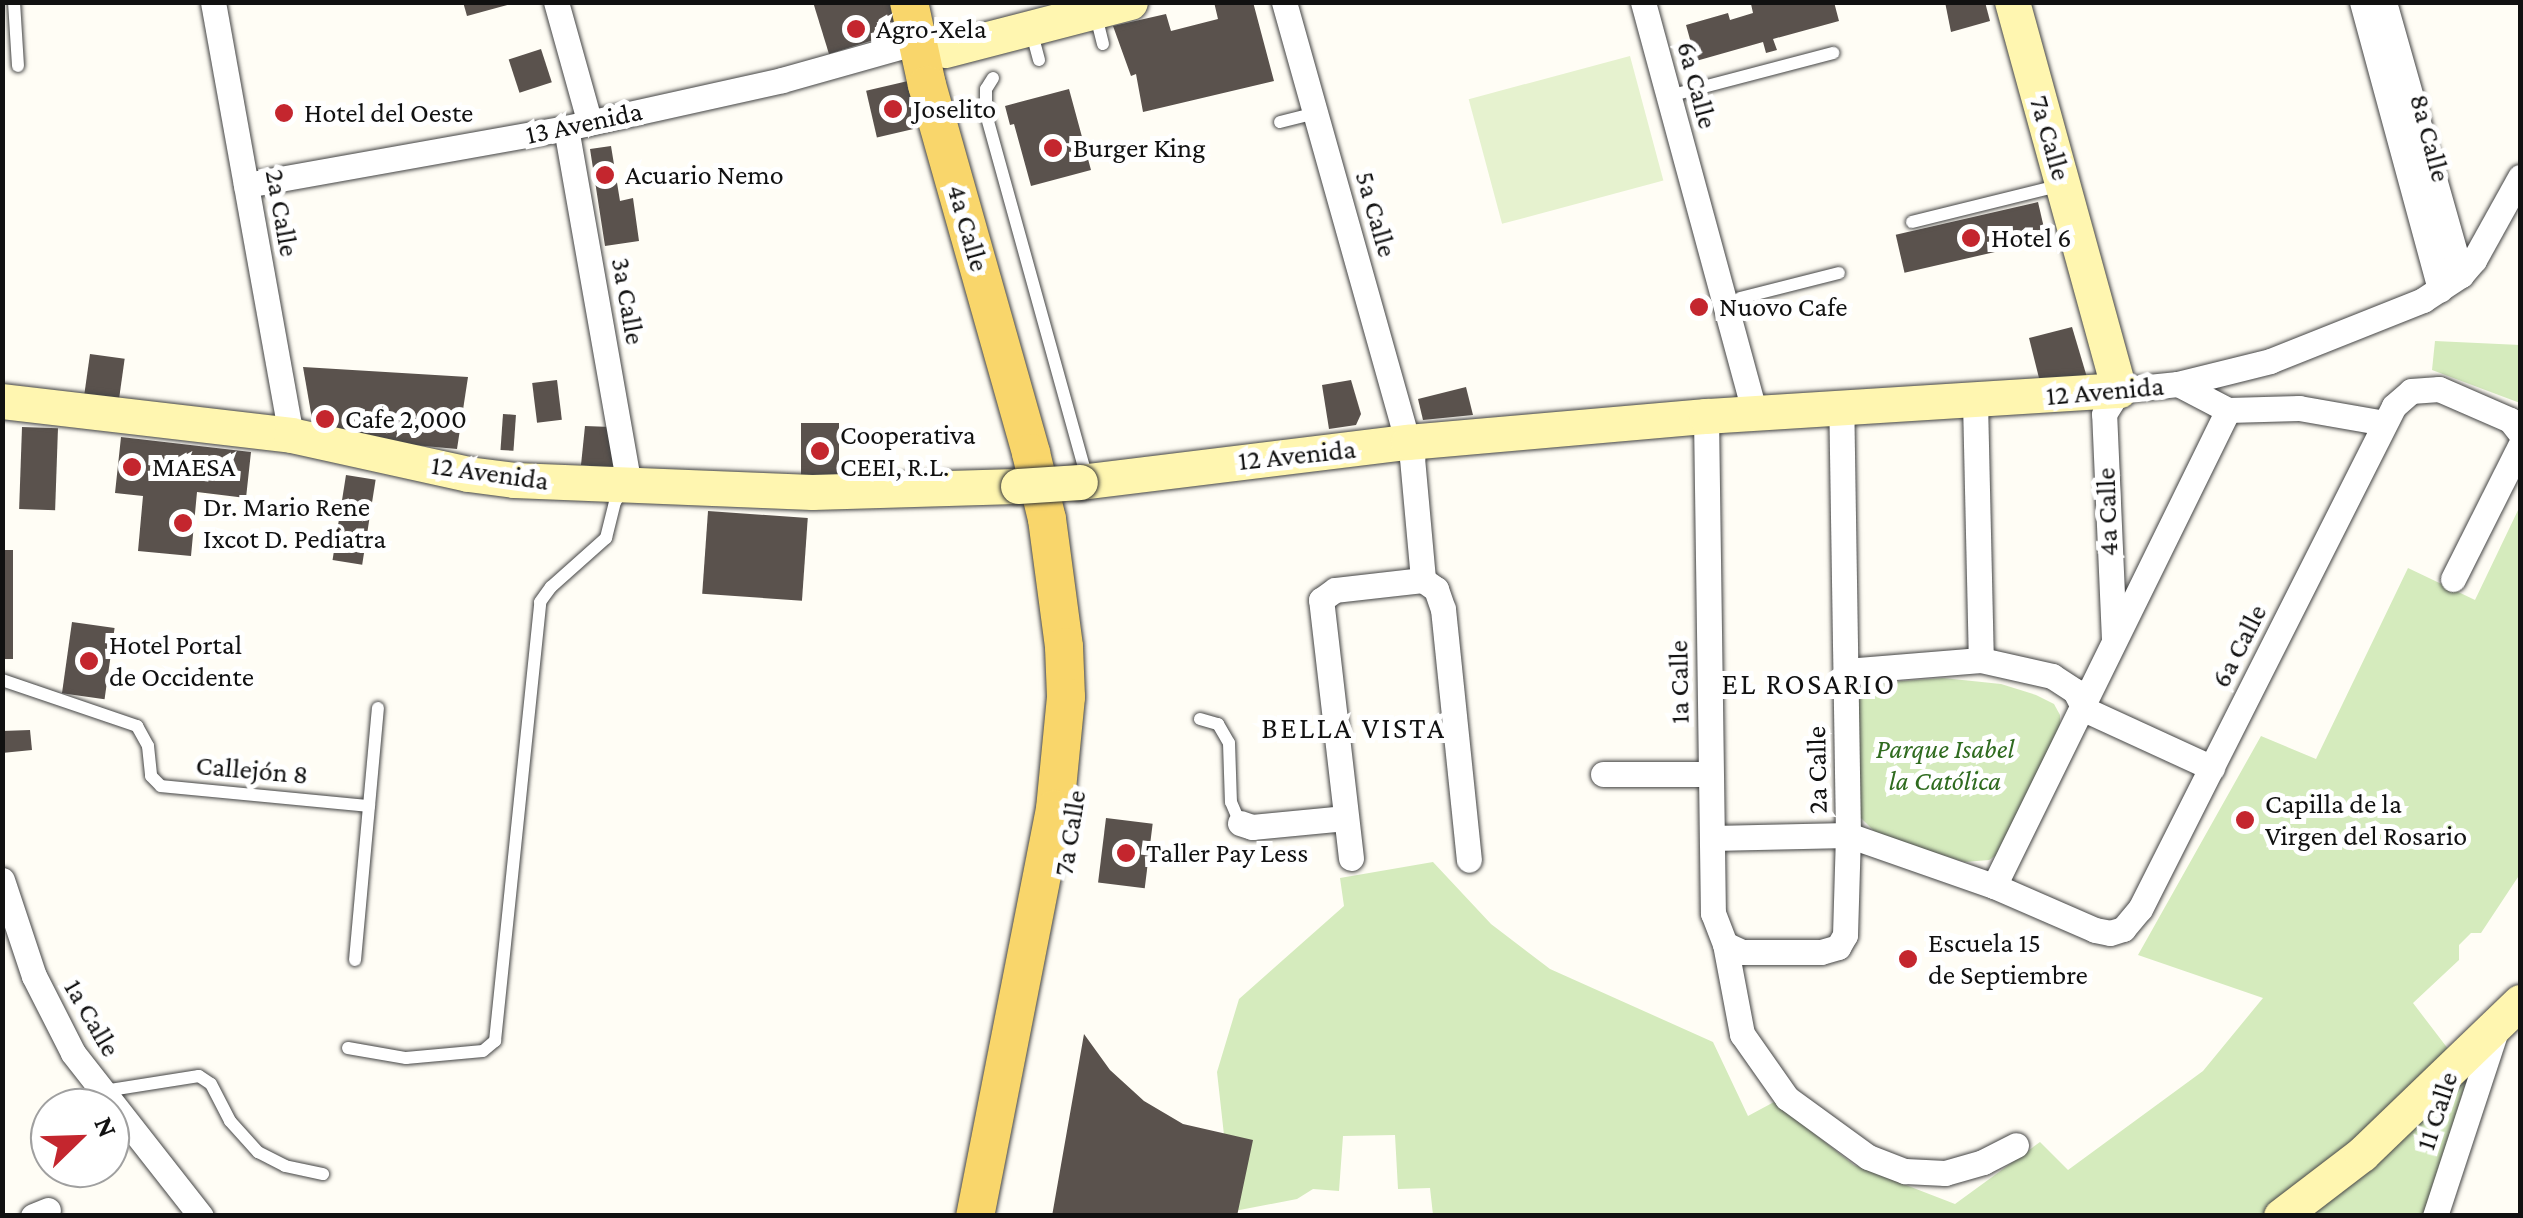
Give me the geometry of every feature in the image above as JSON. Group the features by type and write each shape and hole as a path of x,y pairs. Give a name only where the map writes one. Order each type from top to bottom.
{"main road":[{"name":"4a Calle","path":"910,2 933,30 1033,462"},
{"name":"7a Calle","path":"975,1216 1056,809 1062,754 1066,697 1058,584 1033,462"},
{"name":"7a Calle","path":"997,1216 1069,853 1086,706 1083,606 1033,462"}],"street":[{"name":"2a Calle","path":"213,2 291,435"},
{"name":"3a Calle","path":"556,2 578,124 629,486"},
{"name":"13 Avenida","path":"246,185 578,124 782,80 933,30 1099,28 1130,2"},
{"name":"5a Calle","path":"1284,2 1408,442 1415,472 1423,580"},
{"name":"6a Calle","path":"1644,2 1676,94 1763,413"},
{"name":"6a Calle","path":"1659,2 1676,94"},
{"name":"7a Calle","path":"2012,2 2119,390"},
{"name":"8a Calle","path":"2362,2 2451,283"},
{"name":"8a Calle","path":"2384,2 2451,283"},
{"path":"2451,283 2520,177"},
{"name":"6a Calle","path":"1709,215 1740,298 1763,413"},
{"name":"12 Avenida","path":"2,401 291,435 468,474 629,486 812,492 1033,462 1084,481 1408,442 1706,416 1974,402 2178,384 2270,361 2451,283"},
{"path":"2178,384 2228,410 2299,408 2385,423"},
{"name":"6a Calle","path":"1994,886 2095,930 2115,932 2140,909 2385,423 2402,398 2419,388 2440,389 2510,420 2520,433"},
{"name":"4a Calle","path":"2114,640 2104,414 2119,390"},
{"path":"1974,402 1981,660"},
{"name":"2a Calle","path":"1724,944 1742,952 1821,952 1838,946 1848,920 1841,410"},
{"path":"1712,838 1848,835 1994,886 2228,410"},
{"name":"1a Calle","path":"1706,416 1713,914 1724,944 1734,1014 1753,1056 1786,1098 1868,1157 1905,1171 1945,1172 1984,1162 2016,1145"},
{"path":"2453,579 2520,446"},
{"path":"1351,858 1321,600 1335,590 1423,580 1436,589 1444,608 1469,860"},
{"path":"1846,671 1981,660 2052,676 2074,692 2084,709 2212,768"},
{"path":"1604,774 1710,774"},
{"path":"1240,823 1252,827 1346,818"},
{"name":"1a Calle","path":"2,880 34,976 73,1054 99,1088"},
{"path":"2281,1216 2362,1154 2509,1013"},
{"name":"11 Calle","path":"2435,1216 2509,1013"},
{"name":"1a Calle","path":"130,1127 201,1216"}],"lane":[{"path":"14,2 18,66"},
{"path":"1676,94 1833,53"},
{"path":"993,78 986,88 986,114 1084,481"},
{"path":"1280,122 1316,112"},
{"path":"1912,222 2064,184"},
{"path":"1740,298 1838,274"},
{"path":"348,1048 406,1058 483,1051 496,1041 540,602 550,587 606,538 618,495 629,486"},
{"name":"Callejón 8","path":"2,680 138,726 148,746 151,776 161,786 369,806"},
{"path":"354,960 378,708"},
{"path":"1200,719 1218,724 1229,744 1231,802 1240,823"},
{"path":"126,1088 199,1076 212,1084 230,1121 258,1152 284,1166 323,1174"}],"green space":[{"path":"1630,56 1663,181 1502,224 1469,99"},
{"path":"2435,341 2520,345 2520,403 2432,370"},
{"path":"2520,506 2520,874 2481,933 2471,933 2459,945 2459,960 2413,1003 2468,1075 2425,1215 1433,1215 1430,1188 1398,1189 1395,1135 1343,1136 1339,1191 1313,1189 1297,1199 1224,1213 1228,1171 1217,1072 1239,999 1344,906 1340,878 1433,862 1491,924 1550,969 1713,1042 1748,1116 1774,1102 1854,1165 1955,1204 2040,1142 2068,1170 2203,1071 2263,998 2138,955 2261,736 2316,759 2408,568 2475,600"},
{"name":"Parque Isabel la Católica","path":"1943,678 2001,684 2036,695 2054,704 2060,715 2060,727 2001,852 1989,860 1965,862 1879,836 1857,814 1857,702 1876,683"}],"building":[{"path":"463,2 511,2 511,4 467,16"},
{"name":"Agro-Xela","path":"813,2 892,2 898,21 883,37 829,54"},
{"path":"1214,2 1253,2 1274,81 1143,112 1136,74 1131,76 1113,26 1166,14 1171,31 1218,19"},
{"path":"1834,2 1839,21 1773,39 1777,50 1766,53 1763,42 1696,61 1686,25 1728,13 1730,20 1753,13 1751,4"},
{"path":"1945,2 1985,2 1990,21 1951,32"},
{"path":"541,49 552,82 519,93 509,60"},
{"name":"Joselito","path":"908,81 919,128 877,137 866,91"},
{"name":"Burger King","path":"1069,89 1091,170 1031,186 1005,106"},
{"path":"611,146 620,201 633,198 639,241 605,246 590,149"},
{"name":"Hotel 6","path":"2038,202 2047,240 1905,273 1896,235"},
{"path":"2072,327 2089,384 2042,390 2029,338"},
{"path":"90,354 125,359 119,402 84,398"},
{"path":"303,367 468,377 457,449 315,436"},
{"path":"557,380 562,420 537,423 532,383"},
{"path":"1351,380 1361,414 1356,425 1329,429 1322,385"},
{"path":"1466,387 1473,415 1423,420 1418,399"},
{"path":"503,414 516,415 513,451 500,450"},
{"name":"Cooperativa CEEI, R.L.","path":"801,423 839,423 839,479 801,479"},
{"path":"585,426 611,427 613,468 581,465"},
{"path":"22,427 58,428 55,510 19,509"},
{"path":"121,437 251,452 246,498 197,492 191,556 138,551 143,496 115,493"},
{"path":"346,475 376,480 362,565 333,560"},
{"path":"708,511 808,518 802,601 702,594"},
{"path":"2,550 13,550 13,659 2,659"},
{"name":"Hotel Portal de Occidente","path":"72,622 115,628 105,699 62,693"},
{"path":"30,730 32,750 2,753 2,731"},
{"name":"Taller Pay Less","path":"1106,818 1153,824 1145,888 1098,883"},
{"path":"1084,1034 1110,1070 1144,1101 1183,1124 1253,1140 1237,1216 1052,1216"}],"place":[{"name":"Agro-Xela","path":"856,29"},
{"name":"Joselito","path":"893,109"},
{"name":"Hotel del Oeste","path":"284,113"},
{"name":"Burger King","path":"1053,148"},
{"name":"Acuario Nemo","path":"605,175"},
{"name":"Hotel 6","path":"1971,238"},
{"name":"Nuovo Cafe","path":"1699,307"},
{"name":"Cafe 2,000","path":"325,419"},
{"name":"Cooperativa CEEI, R.L.","path":"820,451"},
{"name":"MAESA","path":"132,467"},
{"name":"Dr. Mario Rene Ixcot D. Pediatra","path":"183,523"},
{"name":"Hotel Portal de Occidente","path":"89,661"},
{"name":"Capilla de la Virgen del Rosario","path":"2245,820"},
{"name":"Taller Pay Less","path":"1126,853"},
{"name":"Escuela 15 de Septiembre","path":"1908,959"}],"district":[{"name":"EL ROSARIO","path":"1809,684"},
{"name":"BELLA VISTA","path":"1354,728"}]}
